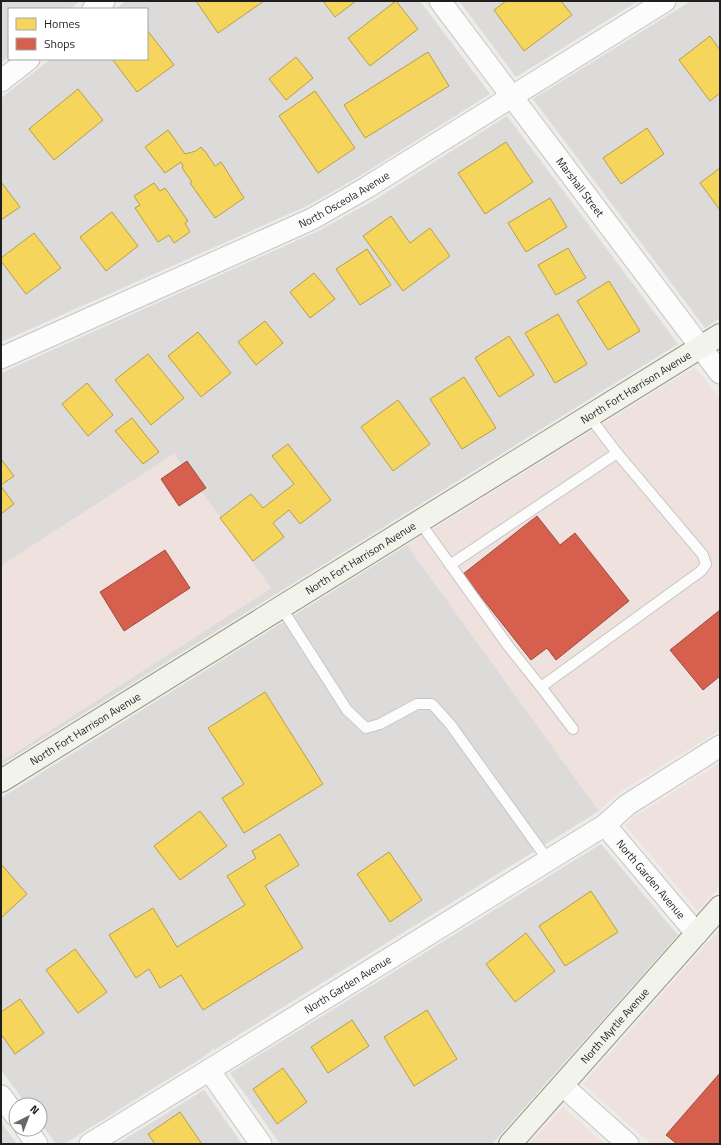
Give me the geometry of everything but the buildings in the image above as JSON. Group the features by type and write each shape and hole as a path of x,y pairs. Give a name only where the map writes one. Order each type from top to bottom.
{"street":[{"path":"94,8 104,1"},
{"name":"Marshall Street","path":"440,1 720,373"},
{"name":"North Osceola Avenue","path":"1,358 312,219 366,188 665,1"},
{"path":"1,81 28,60"},
{"name":"North Fort Harrison Avenue","path":"1,781 720,334"},
{"name":"North Garden Avenue","path":"90,1144 605,824 627,805 720,746"},
{"name":"North Garden Avenue","path":"605,824 697,934"},
{"name":"North Myrtle Avenue","path":"510,1144 563,1086 720,907"},
{"path":"209,1070 261,1144"},
{"path":"563,1086 628,1144"},
{"path":"1,1096 8,1105"}],"lane":[{"path":"541,687 701,571 706,564 703,555 617,453 589,416"},
{"path":"450,565 617,453"},
{"path":"419,521 509,646 573,729"},
{"path":"281,607 347,710 366,728 380,724 417,704 432,704 450,724 548,860"}],"shaded area":[{"path":"1,1 80,1 71,8 8,8 8,57 1,63"},
{"path":"126,1 420,1 490,94 360,176 307,206 1,342 1,98 50,60 148,60 148,8 117,8"},
{"path":"459,1 638,1 516,77"},
{"path":"691,1 720,1 720,318 705,328 533,99"},
{"path":"507,116 678,344 1,765 1,762 271,588 174,454 1,566 1,373 316,232 373,201"},
{"path":"695,367 720,399 720,730 620,792 599,811 407,545"},
{"path":"174,454 271,588 1,762 1,566"},
{"path":"407,545 599,811 214,1050 213,1049 202,1058 64,1144 56,1144 48,1133 48,1097 21,1097 1,1070 1,798"},
{"path":"720,763 720,886 698,911 625,825 635,816"},
{"path":"601,844 678,935 492,1144 280,1144 230,1073"},
{"path":"720,928 720,1144 651,1144 583,1084 707,943 717,934"},
{"path":"204,1090 242,1144 117,1144"},
{"path":"563,1107 604,1144 529,1144"},
{"path":"1,1122 8,1132 8,1137 12,1137 17,1144 1,1144"}]}
